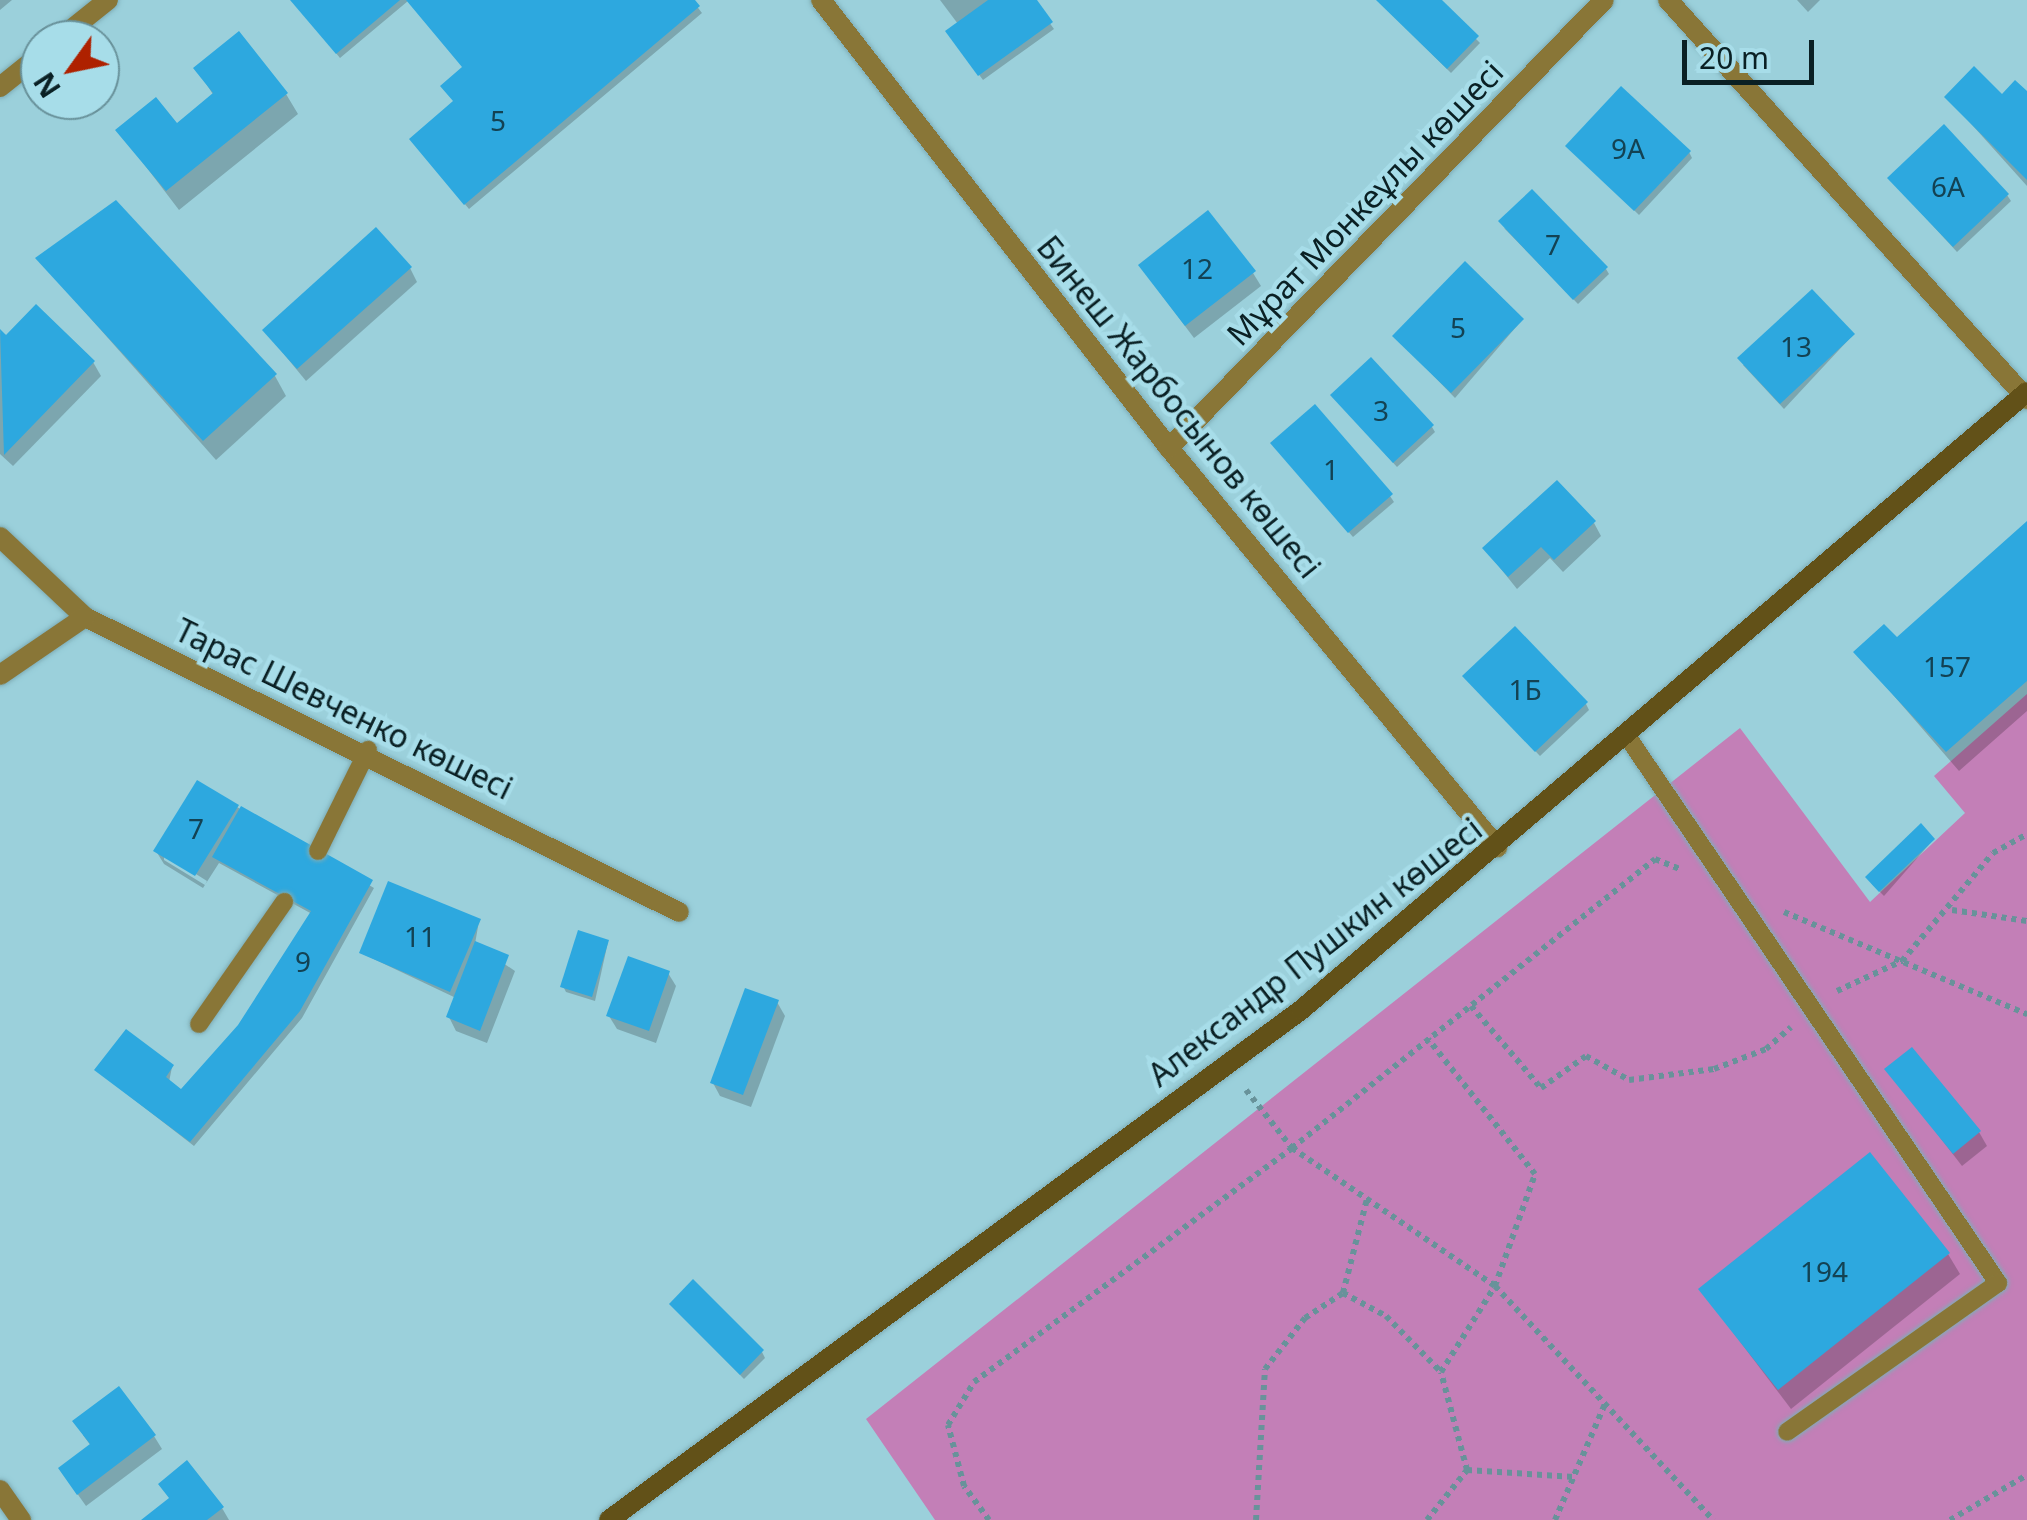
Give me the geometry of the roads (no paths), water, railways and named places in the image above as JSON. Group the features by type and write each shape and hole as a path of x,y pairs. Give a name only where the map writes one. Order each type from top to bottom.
{"street":[{"path":"83,20 108,0"},
{"name":"Бинеш Жарбосынов көшесі","path":"821,0 1169,448 1498,847"},
{"path":"1668,0 2026,395"},
{"name":"Мұрат Монкеұлы көшесі","path":"1169,448 1595,4"},
{"path":"0,87 20,71"},
{"name":"Александр Пушкин көшесі","path":"609,1520 1226,1065 1498,847 2026,395"},
{"name":"Тарас Шевченко көшесі","path":"0,537 85,617 368,750 679,912"},
{"path":"0,674 85,617"},
{"path":"0,1490 20,1520"}],"lane":[{"path":"1627,736 1998,1283 1787,1432"},
{"path":"318,851 368,750"},
{"path":"199,1024 284,902"}]}
